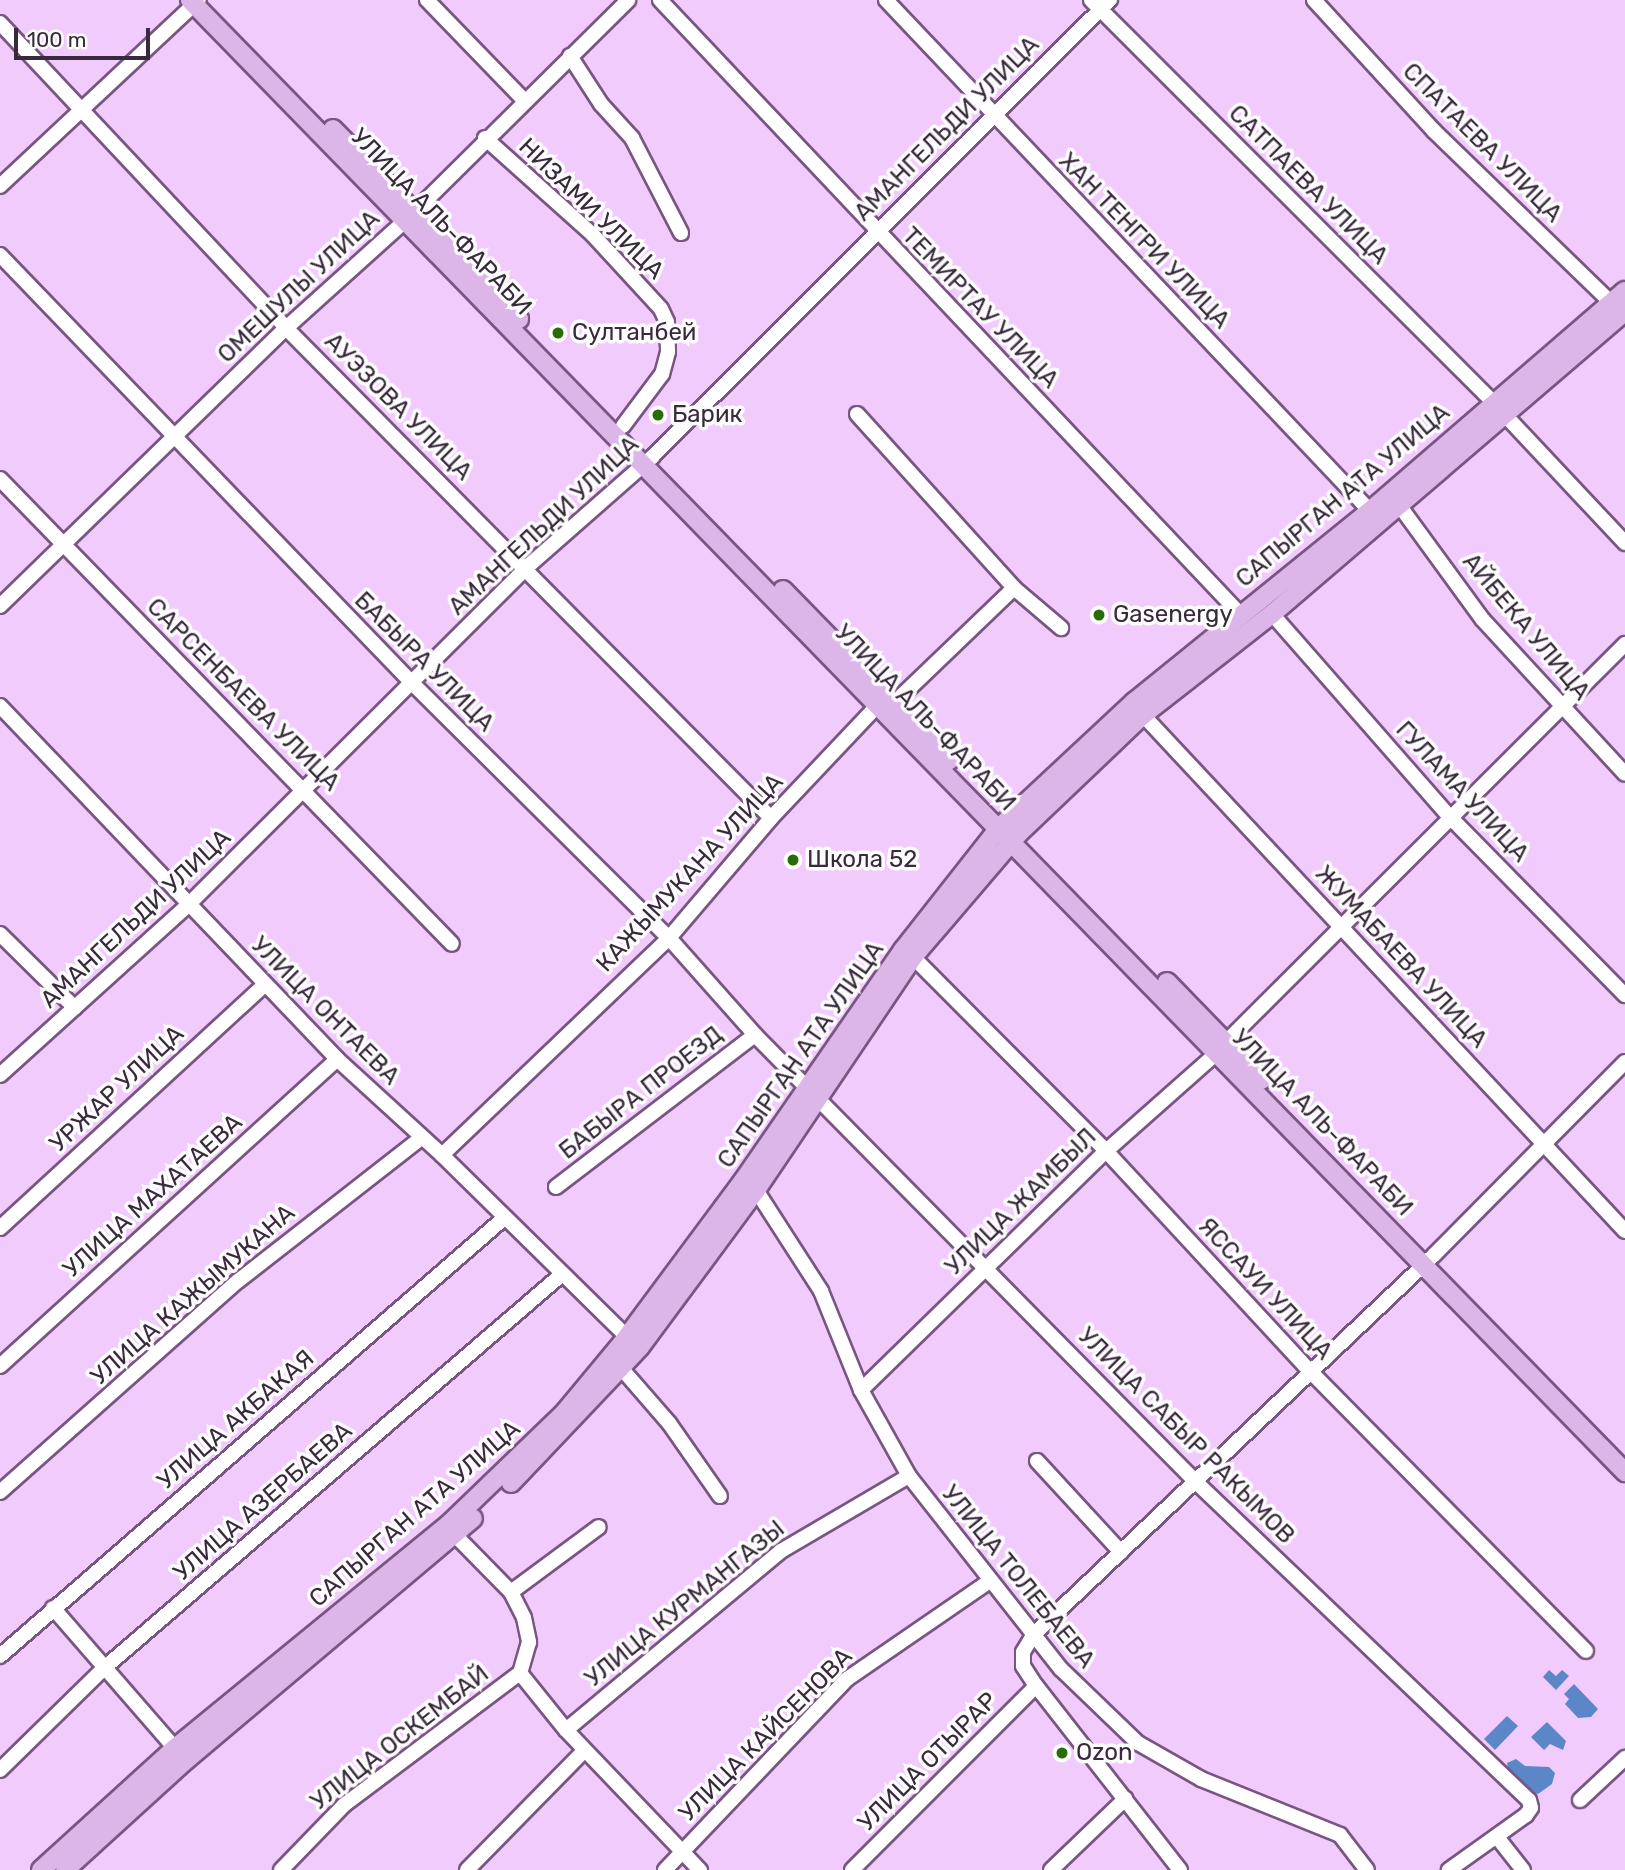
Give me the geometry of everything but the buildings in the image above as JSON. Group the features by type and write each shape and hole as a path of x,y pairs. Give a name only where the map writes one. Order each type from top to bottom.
{"main road":[{"name":"УЛИЦА АЛЬ-ФАРАБИ","path":"197,1 1429,1260 1625,1455"},
{"name":"УЛИЦА АЛЬ-ФАРАБИ","path":"409,216 623,426 648,461"},
{"name":"САПЫРГАН АТА УЛИЦА","path":"76,1866 180,1754 455,1535 536,1460 622,1369 756,1190 902,950 1009,831 1134,702 1621,310 1625,290"},
{"name":"САПЫРГАН АТА УЛИЦА","path":"41,1870 505,1474 564,1413 627,1337 1009,831 1143,715 1272,614 1399,505 1499,408"},
{"name":"УЛИЦА АЛЬ-ФАРАБИ","path":"1429,1260 1625,1472"}],"street":[{"name":"НИЗАМИ УЛИЦА","path":"427,0 524,100"},
{"name":"ОМЕШУЛЫ УЛИЦА","path":"0,607 286,328 409,216 485,138 628,0"},
{"name":"ТЕМИРТАУ УЛИЦА","path":"660,0 1240,614"},
{"name":"ХАН ТЕНГРИ УЛИЦА","path":"886,0 1370,511"},
{"name":"СПАТАЕВА УЛИЦА","path":"1314,0 1434,131 1621,310"},
{"path":"0,186 197,1"},
{"name":"АМАНГЕЛЬДИ УЛИЦА","path":"0,1075 189,904 413,684 527,567 648,461 993,116 1100,3"},
{"name":"САТПАЕВА УЛИЦА","path":"1100,3 1499,408 1625,543"},
{"name":"АУЭЗОВА УЛИЦА","path":"0,23 83,107 286,328 527,567 771,818"},
{"path":"570,56 601,104 632,138 681,233"},
{"name":"НИЗАМИ УЛИЦА","path":"485,138 593,235 661,309 667,322 668,352 662,374 623,426"},
{"name":"БАБЫРА УЛИЦА","path":"0,254 172,437 413,684 669,937 755,1035 814,1091"},
{"path":"857,414 1014,588 1061,628"},
{"name":"САРСЕНБАЕВА УЛИЦА","path":"0,479 306,789 452,944"},
{"name":"АЙБЕКА УЛИЦА","path":"1399,505 1483,620 1625,774"},
{"name":"КАЖЫМУКАНА УЛИЦА","path":"442,1155 669,937 771,818 1014,588"},
{"name":"ГУЛАМА УЛИЦА","path":"1272,614 1450,817 1625,995"},
{"name":"УЛИЦА ЖАМБЫЛ","path":"861,1390 1105,1151 1222,1047 1450,817 1564,709 1625,644"},
{"name":"УЛИЦА ОНТАЕВА","path":"0,706 337,1059 442,1155 503,1220 627,1337"},
{"name":"ЖУМАБАЕВА УЛИЦА","path":"1143,715 1625,1231"},
{"path":"0,934 75,1008"},
{"name":"ЯССАУИ УЛИЦА","path":"913,957 1105,1151 1310,1371 1586,1651"},
{"name":"УРЖАР УЛИЦА","path":"0,1228 265,984"},
{"name":"БАБЫРА ПРОЕЗД","path":"556,1188 755,1035"},
{"name":"УЛИЦА МАХАТАЕВА","path":"0,1366 337,1059"},
{"path":"1180,1870 1036,1686 1023,1666 1023,1653 1034,1634 1197,1483 1310,1371 1429,1260 1625,1062"},
{"name":"УЛИЦА САБЫР РАКЫМОВ","path":"814,1091 1197,1483 1529,1800 1531,1808 1526,1815 1497,1837"},
{"name":"УЛИЦА КАЖЫМУКАНА","path":"0,1492 238,1281 421,1138"},
{"name":"УЛИЦА ТОЛЕБАЕВА","path":"756,1190 821,1291 861,1390 909,1476 988,1582 1096,1707 1138,1743 1200,1779 1340,1835 1367,1870"},
{"name":"УЛИЦА АКБАКАЯ","path":"0,1656 503,1220"},
{"name":"УЛИЦА АЗЕРБАЕВА","path":"0,1770 103,1669 561,1275"},
{"path":"622,1369 669,1423 720,1496"},
{"path":"1037,1461 1121,1552"},
{"name":"УЛИЦА КУРМАНГАЗЫ","path":"566,1730 781,1551 909,1476"},
{"path":"511,1592 599,1527"},
{"path":"455,1535 511,1592 529,1642 520,1673 566,1730 700,1870"},
{"name":"УЛИЦА КАЙСЕНОВА","path":"665,1870 847,1679 988,1582"},
{"path":"53,1608 103,1669 180,1754"},
{"name":"УЛИЦА ОСКЕМБАЙ","path":"281,1870 344,1805 520,1673"},
{"name":"УЛИЦА ОТЫРАР","path":"852,1870 1036,1686"},
{"path":"467,1870 585,1750"},
{"path":"1580,1800 1625,1758"},
{"path":"1051,1870 1125,1799"},
{"path":"1449,1870 1497,1837 1523,1870"}],"water":[{"path":"1549,1670 1556,1676 1562,1670 1569,1676 1556,1690 1543,1677"},
{"path":"1574,1684 1598,1709 1591,1717 1578,1718 1565,1704 1569,1699 1564,1694"},
{"path":"1507,1716 1518,1726 1495,1750 1484,1739"},
{"path":"1547,1722 1566,1741 1563,1750 1550,1744 1544,1750 1531,1737"},
{"path":"1516,1759 1525,1766 1549,1767 1555,1773 1552,1784 1538,1794 1532,1792 1508,1769 1507,1763"}],"place":[{"name":"Султанбей","path":"558,333"},
{"name":"Барик","path":"658,415"},
{"name":"Gasenergy","path":"1099,615"},
{"name":"Школа 52","path":"793,860"},
{"name":"Ozon","path":"1062,1753"}]}
